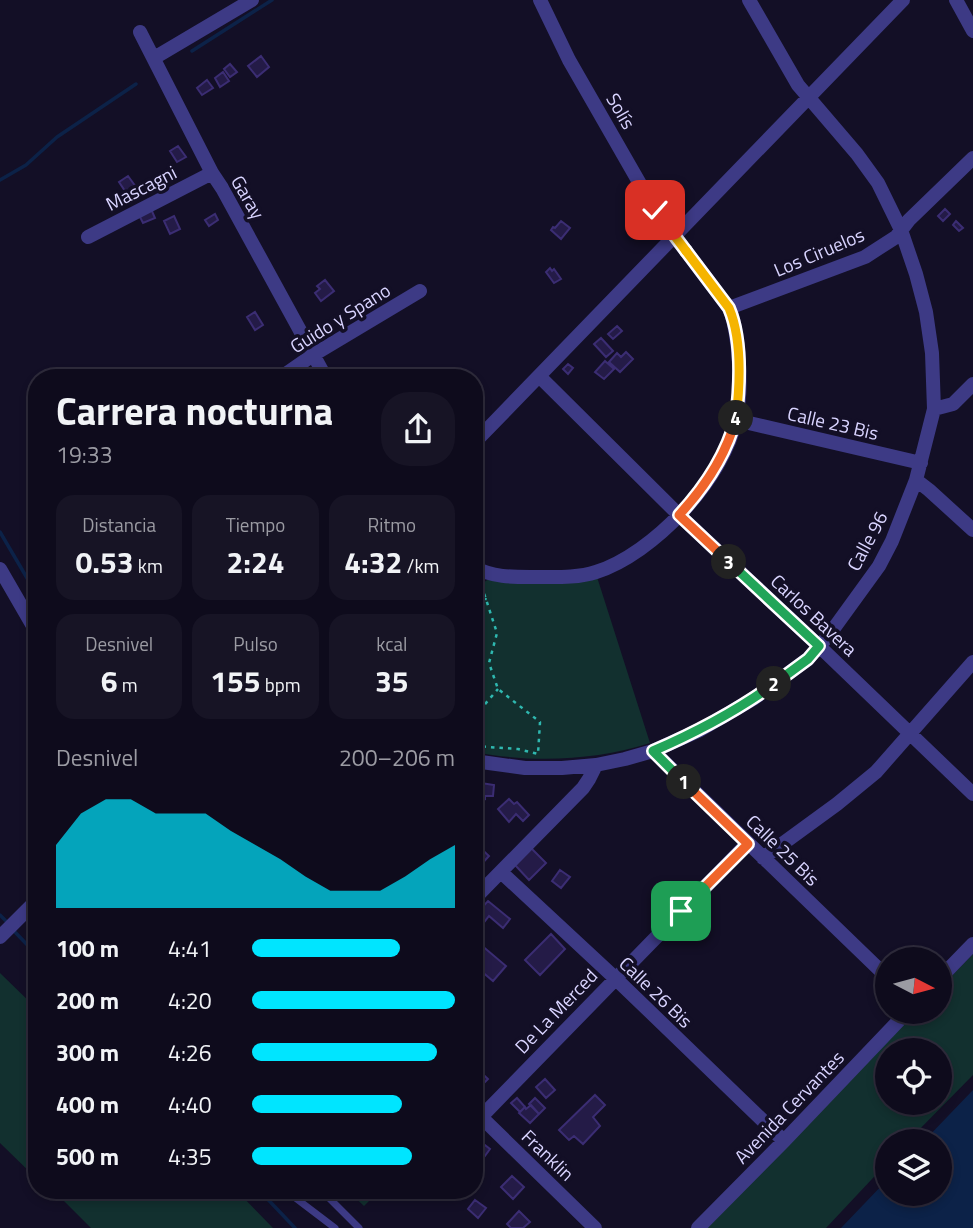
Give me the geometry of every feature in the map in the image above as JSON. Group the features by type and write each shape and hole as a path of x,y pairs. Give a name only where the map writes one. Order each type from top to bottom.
{"street":[{"path":"154,58 252,0"},
{"name":"Solís","path":"540,0 569,60 659,216 729,308"},
{"name":"Calle 96","path":"483,762 525,768 562,768 625,760 700,730 753,699 808,659 829,635 878,566 892,541 916,480 934,409 932,354 926,312 901,230 878,183 807,98 749,0"},
{"path":"483,434 903,0"},
{"path":"956,0 973,31"},
{"name":"Garay","path":"140,32 212,173 321,369"},
{"name":"Los Ciruelos","path":"729,308 865,257 896,237 909,220 973,158"},
{"name":"Mascagni","path":"88,237 212,173"},
{"name":"Guido y Spano","path":"293,369 420,291"},
{"path":"483,574 552,577 595,572 630,555 679,515 709,478 722,456 736,420 739,361 735,326 729,308"},
{"name":"Carlos Bavera","path":"539,376 679,515 973,794"},
{"path":"934,409 953,404 973,384"},
{"name":"Calle 23 Bis","path":"736,420 921,463"},
{"path":"916,480 973,530"},
{"path":"0,569 28,617"},
{"path":"764,858 876,772 973,662"},
{"name":"Calle 25 Bis","path":"653,751 875,965"},
{"path":"483,890 583,788 596,765"},
{"name":"De La Merced","path":"483,1108 748,844"},
{"name":"Calle 26 Bis","path":"501,872 784,1141"},
{"path":"2,935 28,909"},
{"path":"952,966 973,944"},
{"name":"Avenida Cervantes","path":"698,1228 896,1024"},
{"name":"Franklin","path":"483,1120 595,1228"}],"lane":[{"path":"297,1199 335,1228"},
{"path":"330,1199 359,1228"}],"path":[{"path":"483,590 497,633 489,663 498,689 540,722 538,754 518,749 483,747"},
{"path":"483,604 486,598"},
{"path":"483,706 498,689"}],"green space":[{"path":"597,577 650,743 585,757 540,759 483,754 483,583 490,579"},
{"path":"973,954 973,1075 952,1096 952,1038 890,1038 904,1024 952,1024 952,976"},
{"path":"0,973 28,1000 28,1170 0,1143"},
{"path":"875,1053 875,1115 934,1115 920,1129 875,1129 875,1176 826,1228 702,1228"},
{"path":"245,1199 273,1228 91,1228 64,1201"},
{"path":"357,1199 371,1199 364,1206"}],"water":[{"path":"973,1090 973,1228 841,1228 875,1193 875,1206 952,1206 952,1129 936,1129 952,1115"}],"building":[{"path":"261,56 269,67 257,77 248,66"},
{"path":"230,64 237,72 230,77 224,69"},
{"path":"223,72 229,81 220,87 215,78"},
{"path":"207,80 213,88 202,95 197,88"},
{"path":"178,146 186,157 177,162 170,151"},
{"path":"128,176 136,187 127,194 119,182"},
{"path":"151,209 155,218 143,223 139,215"},
{"path":"945,209 950,214 943,221 938,216"},
{"path":"215,214 218,220 209,226 205,220"},
{"path":"174,216 180,229 170,234 164,221"},
{"path":"561,221 570,228 561,239 551,230"},
{"path":"956,221 963,228 959,231 953,225"},
{"path":"550,268 552,271 554,269 561,279 554,283 546,272"},
{"path":"325,280 334,291 321,301 315,293 320,289 317,286"},
{"path":"255,312 263,325 255,330 247,317"},
{"path":"617,326 622,331 613,339 608,334"},
{"path":"601,338 613,351 606,357 594,344"},
{"path":"626,352 633,359 620,372 609,362 617,353 621,357"},
{"path":"605,361 614,369 604,379 595,372"},
{"path":"568,364 573,368 568,374 563,369"},
{"path":"483,783 494,785 493,796 485,796 485,799"},
{"path":"509,799 514,804 517,802 529,815 523,821 516,814 509,822 498,809"},
{"path":"531,848 546,863 529,880 515,865"},
{"path":"483,850 489,856 483,863"},
{"path":"560,870 570,877 561,888 552,881"},
{"path":"488,901 510,919 503,928 489,916 485,921 483,906"},
{"path":"551,934 565,949 540,975 525,960"},
{"path":"483,947 506,966 493,981 483,973"},
{"path":"545,1079 555,1090 546,1098 536,1087"},
{"path":"595,1095 605,1105 593,1117 600,1126 583,1144 574,1136 569,1140 559,1130"},
{"path":"517,1098 525,1107 520,1112 511,1103"},
{"path":"535,1098 545,1108 539,1114 529,1104"},
{"path":"531,1105 539,1114 530,1123 519,1113"},
{"path":"483,1144 490,1149 483,1159"},
{"path":"512,1176 524,1187 513,1199 501,1187"},
{"path":"475,1200 486,1208 478,1218 468,1209"},
{"path":"519,1211 530,1222 523,1228 511,1228 507,1224"}],"waterway":[{"path":"192,51 272,0"},
{"path":"0,180 26,165 57,137 136,84"},
{"path":"0,532 28,580"},
{"path":"0,915 7,922"},
{"path":"14,931 28,946"},
{"path":"268,1199 295,1228"}],"route":[{"path":"655,210 733,315 739,361 736,420 729,441 709,478 679,515 819,646 808,659 753,699 700,730 653,751 748,844 681,911"}]}
